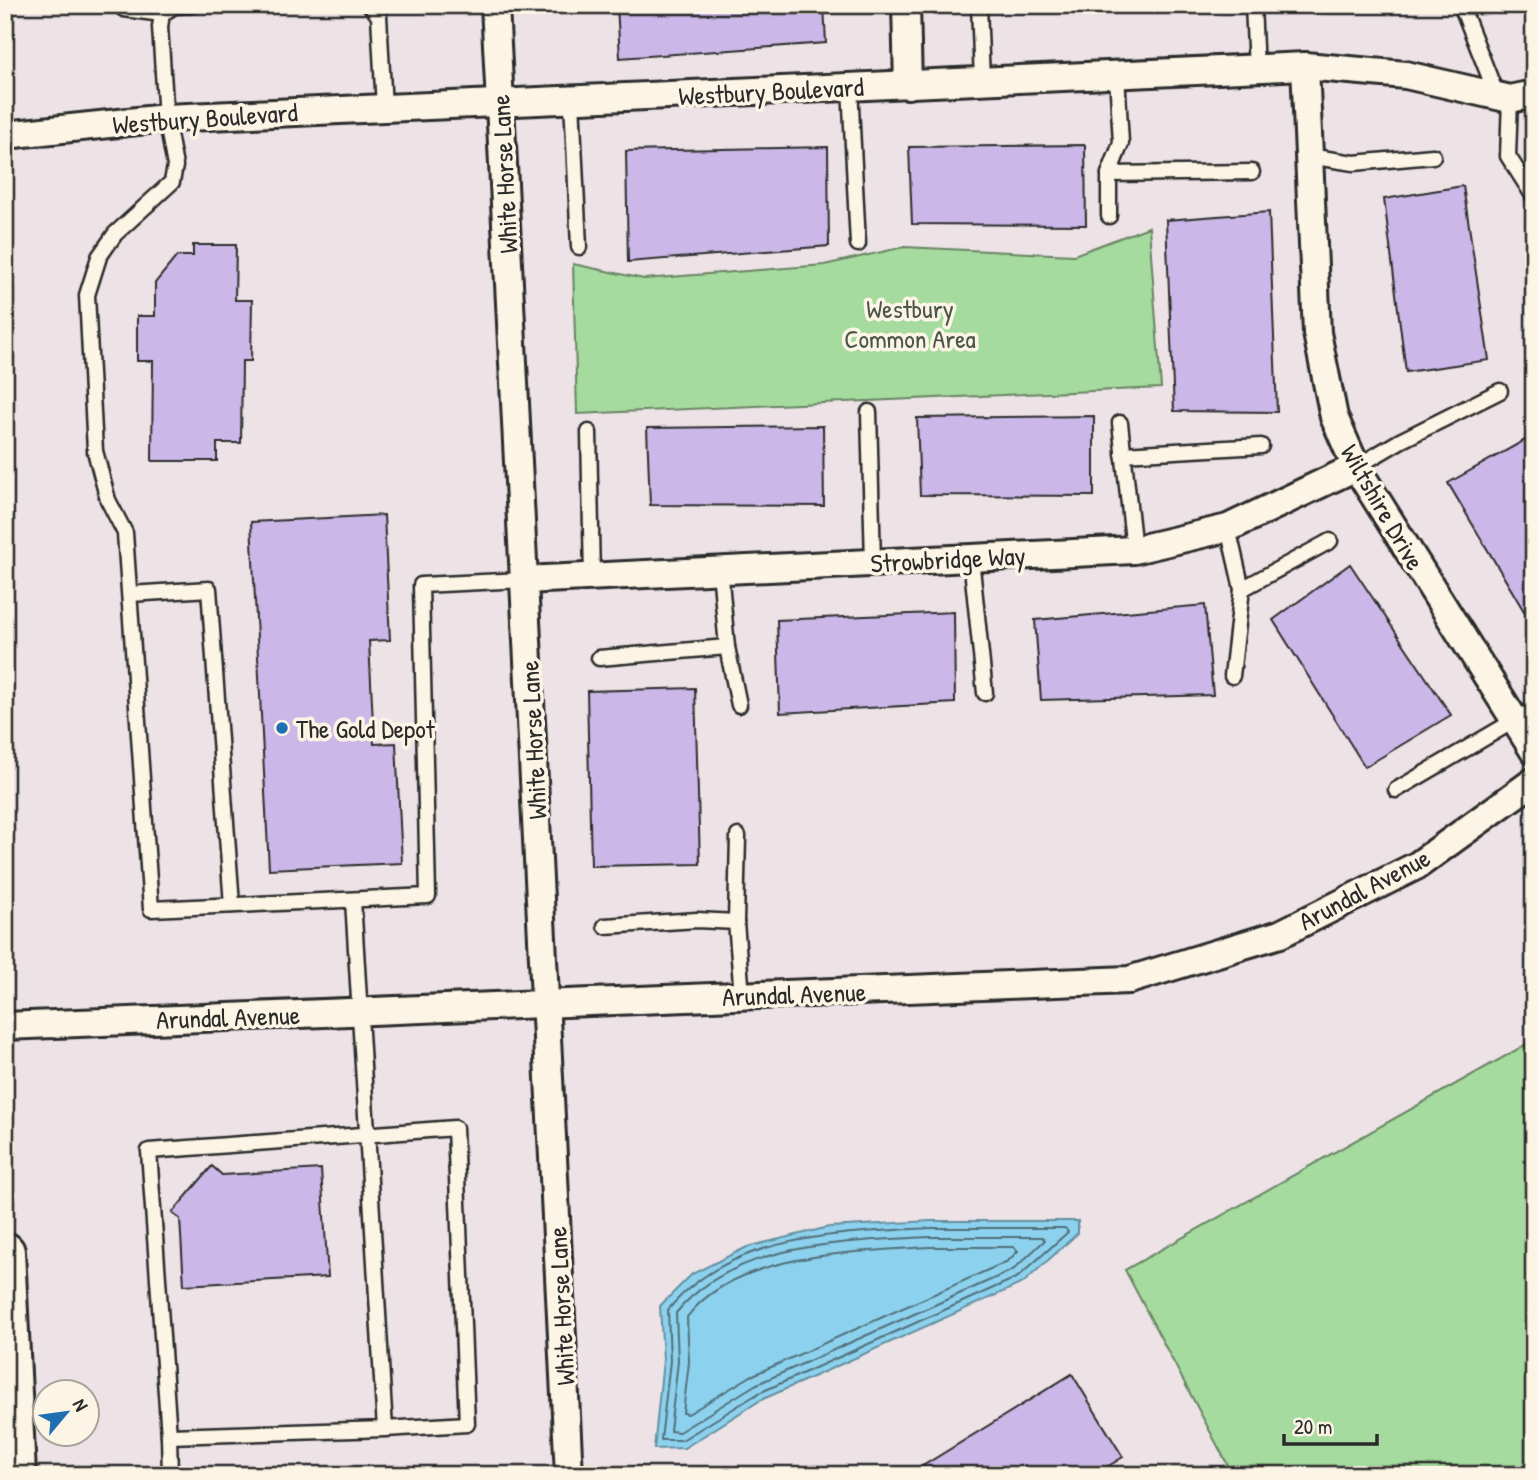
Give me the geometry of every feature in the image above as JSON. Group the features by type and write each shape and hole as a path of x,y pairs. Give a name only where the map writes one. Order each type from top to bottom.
{"main road":[{"path":"5,1252 9,1418 16,1475"}],"street":[{"name":"White Horse Lane","path":"495,5 569,1475"},
{"path":"906,5 908,85"},
{"name":"Westbury Boulevard","path":"5,135 166,118 1305,66 1406,75 1513,97"},
{"name":"Wiltshire Drive","path":"1305,66 1317,333 1334,417 1356,467 1524,715 1534,751"},
{"name":"Strowbridge Way","path":"525,580 1134,550 1227,528 1356,467"},
{"name":"Arundal Avenue","path":"5,1026 1129,980 1280,934 1418,865 1534,781"}],"lane":[{"path":"119,5 161,20"},
{"path":"191,5 174,6 161,20 166,118 175,166 172,182 115,233 99,257 87,295 95,451 108,500 125,533 151,909 429,896 421,585 525,580"},
{"path":"370,5 379,16 384,108"},
{"path":"979,5 982,81"},
{"path":"1253,5 1256,69"},
{"path":"1461,5 1513,97 1508,156 1534,197"},
{"path":"1109,216 1109,174 1121,143 1117,75"},
{"path":"850,88 858,244"},
{"path":"572,100 579,247"},
{"path":"1308,156 1354,163 1433,156"},
{"path":"1109,174 1252,172"},
{"path":"1356,467 1400,441 1500,391"},
{"path":"869,412 873,563"},
{"path":"1120,423 1134,550"},
{"path":"589,432 592,577"},
{"path":"1123,454 1261,446"},
{"path":"1227,528 1242,589 1232,676"},
{"path":"1242,589 1330,541"},
{"path":"971,558 985,693"},
{"path":"720,570 727,647 739,705"},
{"path":"130,594 209,589 232,905"},
{"path":"599,658 727,647"},
{"path":"1396,790 1524,715"},
{"path":"738,836 736,922 742,996"},
{"path":"353,900 385,1429"},
{"path":"605,926 697,920 736,922"},
{"path":"169,1436 467,1424 455,1128 149,1151 170,1475"}],"green space":[{"name":"Westbury Common Area","path":"1149,227 1161,388 577,414 573,264 644,279 824,265 904,247 1074,255"},
{"path":"1534,1040 1534,1475 1233,1475 1125,1270"}],"water":[{"path":"930,1221 1078,1221 1078,1233 1023,1283 761,1400 684,1448 654,1449 663,1360 660,1306 692,1274 747,1247 829,1227"}],"building":[{"path":"617,5 824,5 826,43 620,58"},
{"path":"1085,145 1086,225 912,224 909,147"},
{"path":"828,147 829,246 628,262 626,151"},
{"path":"1463,186 1489,360 1406,372 1384,199"},
{"path":"1269,212 1277,412 1174,411 1166,220"},
{"path":"193,245 236,245 235,300 252,300 251,361 242,361 241,443 217,443 217,461 152,461 153,361 137,361 137,316 155,316 155,283 177,256 193,256"},
{"path":"1094,416 1094,496 920,495 917,418"},
{"path":"823,426 824,506 650,505 647,428"},
{"path":"1534,435 1534,628 1448,483"},
{"path":"384,515 390,640 369,641 374,744 396,743 402,863 269,869 251,522"},
{"path":"1350,564 1451,715 1365,767 1273,620"},
{"path":"1205,605 1213,695 1041,700 1035,620"},
{"path":"954,612 955,703 780,713 777,620"},
{"path":"695,688 700,864 591,866 587,691"},
{"path":"212,1166 222,1175 321,1169 328,1277 184,1285 180,1219 172,1213"},
{"path":"1072,1374 1123,1457 1094,1475 908,1475"}],"place":[{"name":"The Gold Depot","path":"282,728"}]}
